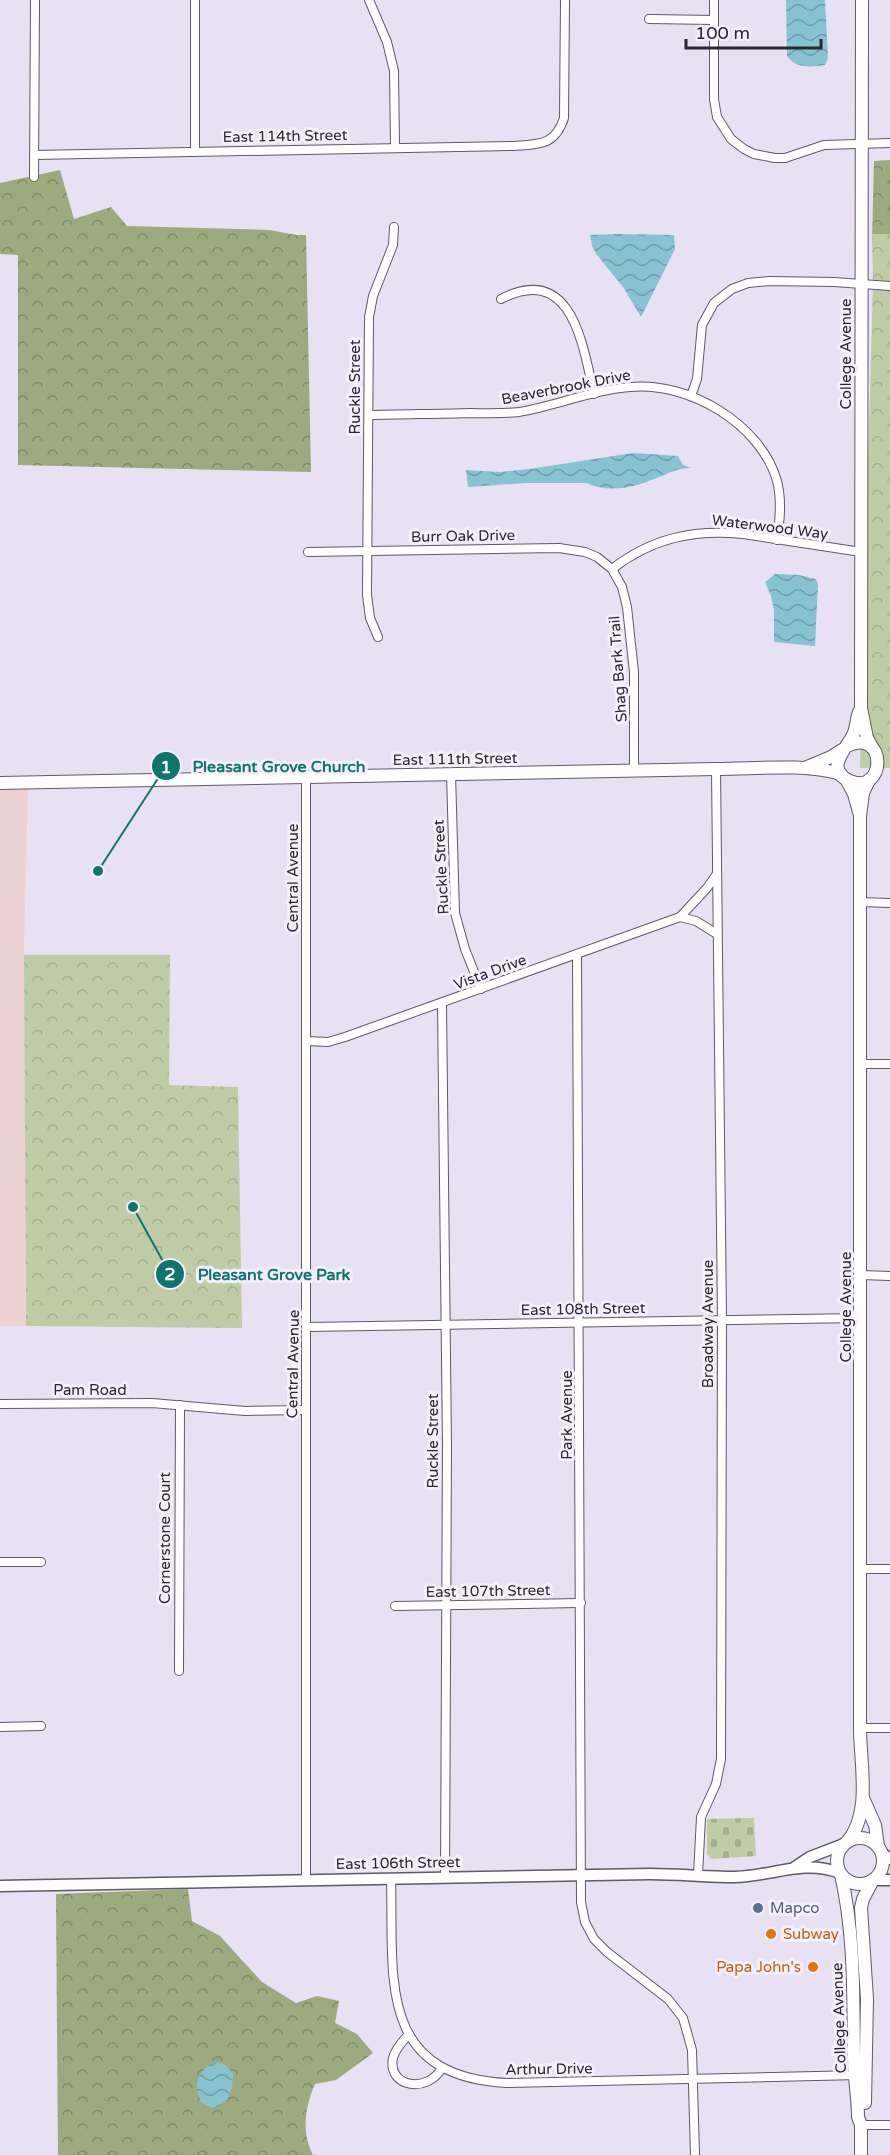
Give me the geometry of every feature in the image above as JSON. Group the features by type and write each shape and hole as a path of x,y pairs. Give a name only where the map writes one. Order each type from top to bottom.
{"main road":[{"name":"College Avenue","path":"862,0 861,708 867,738 874,750"},
{"name":"College Avenue","path":"844,748 856,729 857,717 861,708"},
{"path":"859,742 874,750 889,768 857,783 843,776 838,762 844,748 859,742"},
{"name":"East 111th Street","path":"803,768 831,757 844,748"},
{"path":"871,778 878,765 874,750"},
{"name":"East 111th Street","path":"0,783 803,768 825,770 843,776"},
{"name":"College Avenue","path":"843,776 854,794 860,816"},
{"name":"College Avenue","path":"845,1843 854,1834 860,1819 863,1798 860,1728 860,816 863,793 871,778"},
{"name":"College Avenue","path":"863,1798 884,1853"},
{"path":"864,1838 884,1853 883,1866 873,1881 855,1884 841,1874 837,1858 845,1843 853,1839 864,1838"},
{"name":"College Avenue","path":"841,1874 848,1912 861,2075"},
{"name":"College Avenue","path":"861,2155 861,2125 858,2117 866,1980 861,1908 863,1899 873,1881"}],"street":[{"path":"34,177 35,0"},
{"path":"195,0 195,151"},
{"path":"369,0 387,42 394,71 395,147"},
{"name":"East 114th Street","path":"34,155 537,145 552,138 559,130 564,118 565,0"},
{"path":"714,0 715,108 721,125 731,139 754,154 775,158 785,158 824,145 890,143"},
{"path":"648,20 714,20"},
{"name":"Ruckle Street","path":"378,637 368,609 368,349 370,304 393,245 394,227"},
{"path":"691,396 697,379 702,325 709,310 725,293 740,285 757,282 834,282 890,286"},
{"path":"501,299 513,293 534,290 551,295 564,305 578,328 594,394"},
{"name":"Beaverbrook Drive","path":"369,415 520,412 594,394 642,386 659,387 691,396 744,429 766,457 778,489 780,520 777,540"},
{"name":"Waterwood Way","path":"612,569 633,555 663,541 693,533 725,532 861,552"},
{"name":"Burr Oak Drive","path":"308,552 572,549 597,557 612,569"},
{"name":"Shag Bark Trail","path":"612,569 622,587 627,607 636,704 634,771"},
{"name":"Broadway Avenue","path":"698,1875 700,1817 716,1784 721,1759 722,1320 716,769"},
{"name":"Ruckle Street","path":"450,774 454,903 465,949 481,989"},
{"name":"Central Avenue","path":"306,777 306,1879"},
{"name":"Vista Drive","path":"307,1041 338,1040 680,917 717,874"},
{"path":"860,903 890,903"},
{"path":"680,917 696,921 717,934"},
{"name":"Park Avenue","path":"578,954 581,1893 585,1922 594,1939 607,1952 668,1999 682,2018 692,2050 695,2155"},
{"name":"Ruckle Street","path":"442,1004 446,1324 446,1878"},
{"path":"860,1064 890,1064"},
{"path":"861,1275 890,1276"},
{"name":"East 108th Street","path":"307,1327 860,1318"},
{"name":"Pam Road","path":"0,1404 180,1404 245,1411 305,1410"},
{"name":"Cornerstone Court","path":"179,1671 180,1404"},
{"path":"0,1562 41,1562"},
{"path":"860,1569 890,1569"},
{"name":"East 107th Street","path":"395,1606 581,1603"},
{"path":"0,1727 41,1726"},
{"path":"860,1728 890,1728"},
{"name":"East 106th Street","path":"795,1867 810,1857 845,1843"},
{"name":"East 106th Street","path":"0,1886 306,1879 737,1876 775,1872 795,1867 822,1867 841,1874"},
{"name":"Arthur Drive","path":"391,1878 393,1984 400,2016 420,2050 442,2068 471,2078 507,2083 861,2075"},
{"path":"873,1881 890,1880"},
{"path":"409,2034 399,2046 393,2059 396,2075 410,2084 418,2085 430,2081 438,2075 442,2068"},
{"path":"861,2125 890,2125"}],"shaded area":[{"path":"28,788 24,949 26,1326 0,1326 0,789"}],"green space":[{"path":"890,160 890,241 872,242 874,161"},
{"path":"60,170 74,219 111,207 127,226 270,230 306,235 311,472 18,465 18,255 0,254 0,183"},
{"path":"872,234 890,234 890,768 860,768 873,282"},
{"path":"24,955 170,955 169,1085 238,1087 242,1328 26,1326"},
{"path":"754,1818 756,1856 711,1859 707,1854 707,1819"},
{"path":"188,1889 192,1921 220,1936 262,1982 296,2003 317,1996 339,2001 335,2023 357,2034 373,2053 336,2080 315,2084 306,2119 307,2137 313,2155 58,2155 56,1894"}],"water":[{"path":"786,0 825,0 828,58 825,65 799,65 787,56"},
{"path":"590,235 674,235 675,249 641,317 623,287 592,246"},
{"path":"633,453 678,456 683,465 691,468 678,470 641,484 614,489 586,483 525,483 468,487 466,470 500,472"},
{"path":"775,574 799,575 816,579 818,584 815,646 774,642 774,610 765,582"},
{"path":"216,2061 225,2065 233,2073 233,2079 227,2099 214,2109 201,2102 197,2083 201,2073"}],"place":[{"name":"Pleasant Grove Church","path":"98,871"},
{"name":"Pleasant Grove Park","path":"133,1207"},
{"name":"Mapco","path":"758,1908"},
{"name":"Subway","path":"771,1934"},
{"name":"Papa John's","path":"813,1967"}]}
